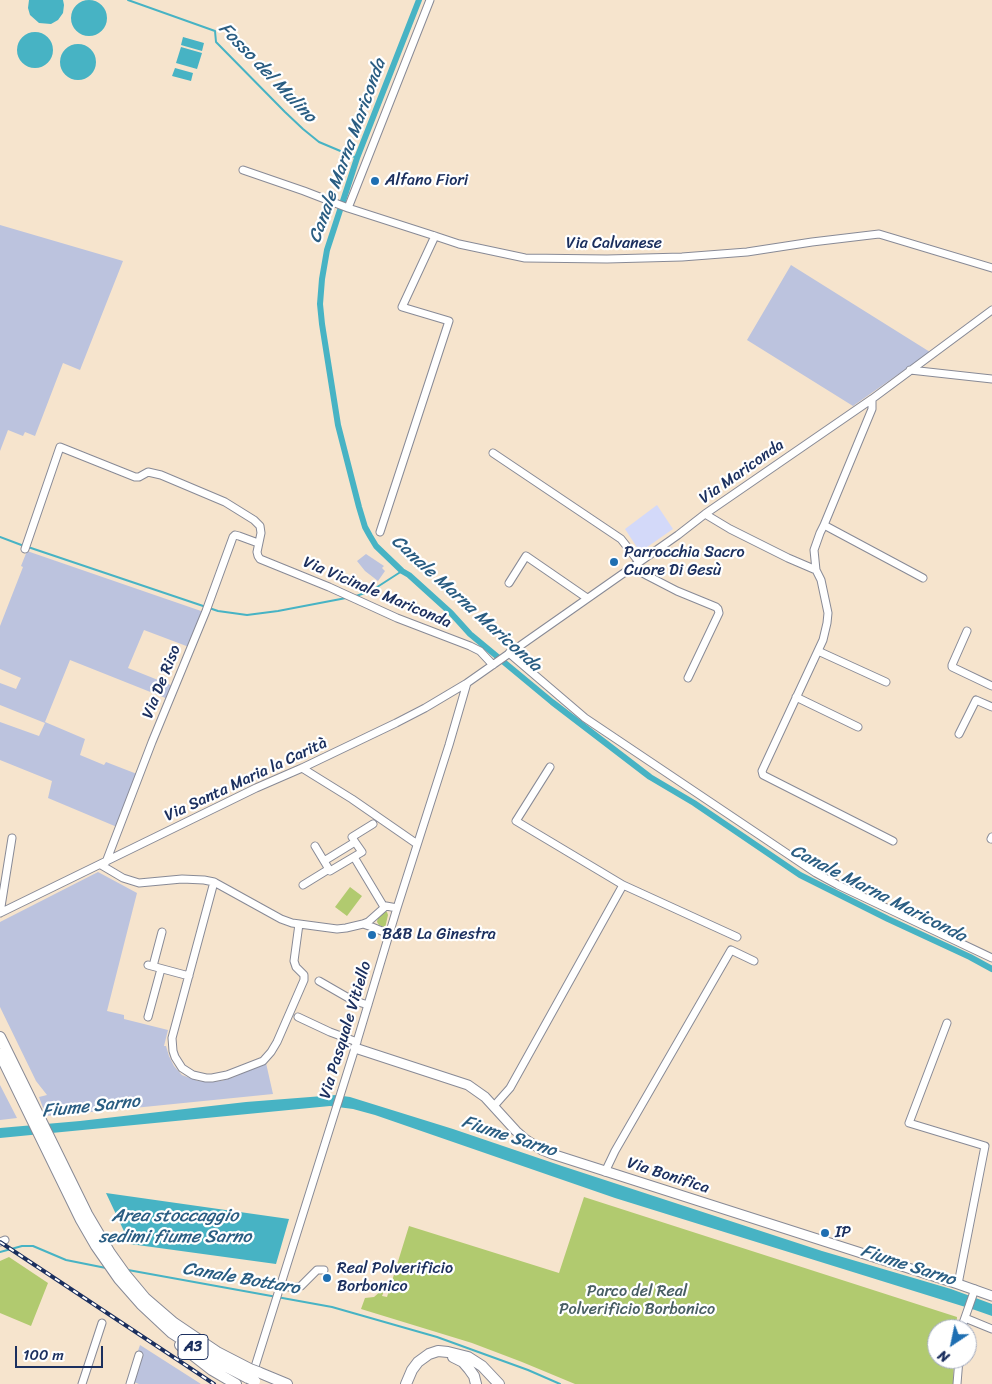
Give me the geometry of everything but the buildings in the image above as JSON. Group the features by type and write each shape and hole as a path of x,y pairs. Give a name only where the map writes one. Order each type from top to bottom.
{"highway":[{"name":"A3","path":"0,1037 32,1112"},
{"name":"A3","path":"0,1054 87,1214 113,1271 133,1296 162,1324 217,1362 254,1378 283,1383"},
{"name":"A3","path":"108,1257 145,1298 174,1323 254,1378"},
{"path":"145,1308 167,1333 190,1354 236,1384"},
{"path":"406,1384 418,1362 429,1354 438,1351 468,1357 482,1366 499,1384"},
{"path":"411,1384 416,1371 424,1362 435,1357 448,1356 456,1358 469,1369 474,1376 476,1384"},
{"path":"283,1383 295,1384"}],"main road":[{"name":"Via Bonifica","path":"356,1045 468,1085 485,1097 516,1131 532,1144 552,1154 958,1284 974,1292 992,1296"}],"street":[{"path":"347,208 430,0"},
{"name":"Via Calvanese","path":"243,170 347,208 459,244 525,258 606,259 682,257 747,252 879,234 992,268"},
{"path":"380,532 449,321 402,307 434,236"},
{"name":"Via Mariconda","path":"495,663 705,514 872,399 992,310"},
{"path":"910,370 992,379"},
{"path":"872,399 872,409 814,550 816,570 821,580 828,613 823,640 762,771 763,775 893,841"},
{"path":"26,546 60,447 135,477 148,472 154,472 220,499 258,523 261,529 258,543"},
{"path":"493,453 621,539 639,562"},
{"path":"705,514 730,529 816,570"},
{"path":"824,525 922,578"},
{"name":"Via De Riso","path":"104,863 207,608 233,537 235,535 258,543"},
{"name":"Via Vicinale Mariconda","path":"258,543 257,552 260,558 397,618 470,646 495,663"},
{"path":"509,583 526,556 587,598"},
{"path":"632,567 718,609 719,613 688,678"},
{"path":"967,631 952,666 992,686"},
{"path":"818,651 886,682"},
{"path":"507,655 585,718 816,873 992,958"},
{"name":"Via Santa Maria la Carità","path":"0,913 256,788 404,719 468,683 495,663"},
{"name":"Via Pasquale Vitiello","path":"254,1378 275,1302 468,683"},
{"path":"796,697 858,726"},
{"path":"959,734 976,700 992,707"},
{"path":"550,767 516,821 623,885 737,937"},
{"path":"302,768 352,799 417,844"},
{"path":"303,885 362,852 352,837 373,824"},
{"path":"0,913 12,838"},
{"path":"324,861 355,842"},
{"path":"315,846 329,869"},
{"path":"354,857 384,907"},
{"path":"104,863 123,878 139,883 182,879 214,882 287,922 299,924 337,929 363,924 376,916 384,907 397,908"},
{"path":"214,882 172,1038 175,1057 182,1068 193,1075 212,1078 234,1073 258,1063 268,1055 277,1042 304,980 304,975 296,967 294,961 299,924"},
{"path":"494,1106 510,1088 623,885"},
{"path":"376,916 375,924 380,930"},
{"path":"363,924 389,934"},
{"path":"162,932 150,966 189,976"},
{"path":"605,1172 615,1151 731,950 754,961"},
{"path":"148,1018 161,968"},
{"path":"320,981 352,1000 368,1005"},
{"path":"298,1017 356,1045"},
{"path":"947,1023 909,1123 985,1146 958,1284"},
{"path":"280,1288 301,1286 317,1270 324,1270"},
{"path":"965,1319 974,1292"},
{"path":"966,1316 992,1329"},
{"path":"82,1384 102,1323"},
{"path":"130,1384 139,1355"},
{"path":"957,1384 958,1369"}],"shaded area":[{"path":"0,225 123,261 80,370 63,363 35,436 25,432 23,436 8,430 0,451"},
{"path":"791,265 930,352 853,406 747,340"},
{"path":"657,505 673,529 640,552 625,529"},
{"path":"27,551 204,612 189,647 144,630 128,668 173,686 168,699 70,660 45,722 85,739 80,755 104,765 106,762 137,774 117,827 48,798 52,781 0,760 0,722 39,736 45,723 0,705 0,683 16,689 21,678 0,669 0,626 23,567 21,566"},
{"path":"366,554 384,566 382,568 385,571 378,581 365,571 357,561"},
{"path":"98,872 137,893 107,1011 124,1015 124,1019 168,1030 164,1046 166,1046 174,1066 182,1075 198,1081 221,1081 266,1063 273,1094 46,1116 39,1097 47,1095 36,1081 0,1007 0,922"},
{"path":"0,1085 17,1118 0,1120"},
{"path":"140,1345 201,1384 139,1384 128,1380"}],"green space":[{"path":"350,887 362,896 347,916 335,907"},
{"path":"385,911 388,915 385,928 377,922 378,917"},
{"name":"Parco del Real Polverificio Borbonico","path":"584,1197 957,1317 957,1319 927,1319 927,1369 954,1369 953,1384 575,1384 472,1343 361,1309 365,1298 374,1297 382,1290 384,1291 382,1296 387,1297 409,1226 559,1273"},
{"path":"9,1257 48,1283 31,1326 0,1313 0,1261"}],"water":[{"path":"29,0 63,0 63,13 58,20 51,24 39,23 30,15 28,8"},
{"path":"89,0 96,1 102,5 106,11 106,25 102,31 96,35 89,36 82,35 76,31 72,25 71,18 72,11 76,5 82,1"},
{"path":"35,32 42,33 48,37 52,43 52,57 48,63 42,67 35,68 28,67 22,63 18,57 17,50 18,43 22,37 28,33"},
{"path":"183,37 204,43 202,51 181,45"},
{"path":"78,44 85,45 91,49 95,55 95,69 91,75 85,79 78,80 71,79 65,75 61,69 60,62 61,55 65,49 71,45"},
{"path":"181,47 202,53 197,69 176,63"},
{"path":"175,68 193,73 191,81 172,76"},
{"name":"Fiume Sarno","path":"336,1095 350,1097 453,1129 822,1251 951,1289 992,1304 992,1316 615,1198 353,1109 330,1106 0,1138 0,1128 246,1102"},
{"name":"Area stoccaggio sedimi fiume Sarno","path":"106,1193 289,1219 276,1264 130,1244"}],"waterway":[{"name":"Fosso del Mulino","path":"128,0 215,31 216,42 303,129 319,142 357,158"},
{"name":"Canale Marna Mariconda","path":"419,0 357,158 327,250 322,279 320,304 322,324 338,425 359,507 370,536 376,546 451,613 470,634 552,702 650,777 694,803 800,875 992,969"},
{"path":"0,537 24,546"},
{"path":"28,547 218,611 247,615 346,598"},
{"path":"356,596 371,591 402,571"},
{"name":"Canale Bottaro","path":"0,1252 22,1246 33,1246 66,1260 106,1268"},
{"name":"Canale Bottaro","path":"128,1270 332,1307 437,1337 528,1370 560,1384"}],"railway":[{"path":"0,1242 214,1384"}],"place":[{"name":"Alfano Fiori","path":"375,181"},
{"name":"Parrocchia Sacro Cuore Di Gesù","path":"614,562"},
{"name":"B&B La Ginestra","path":"372,935"},
{"name":"IP","path":"825,1233"},
{"name":"Real Polverificio Borbonico","path":"327,1278"}]}
